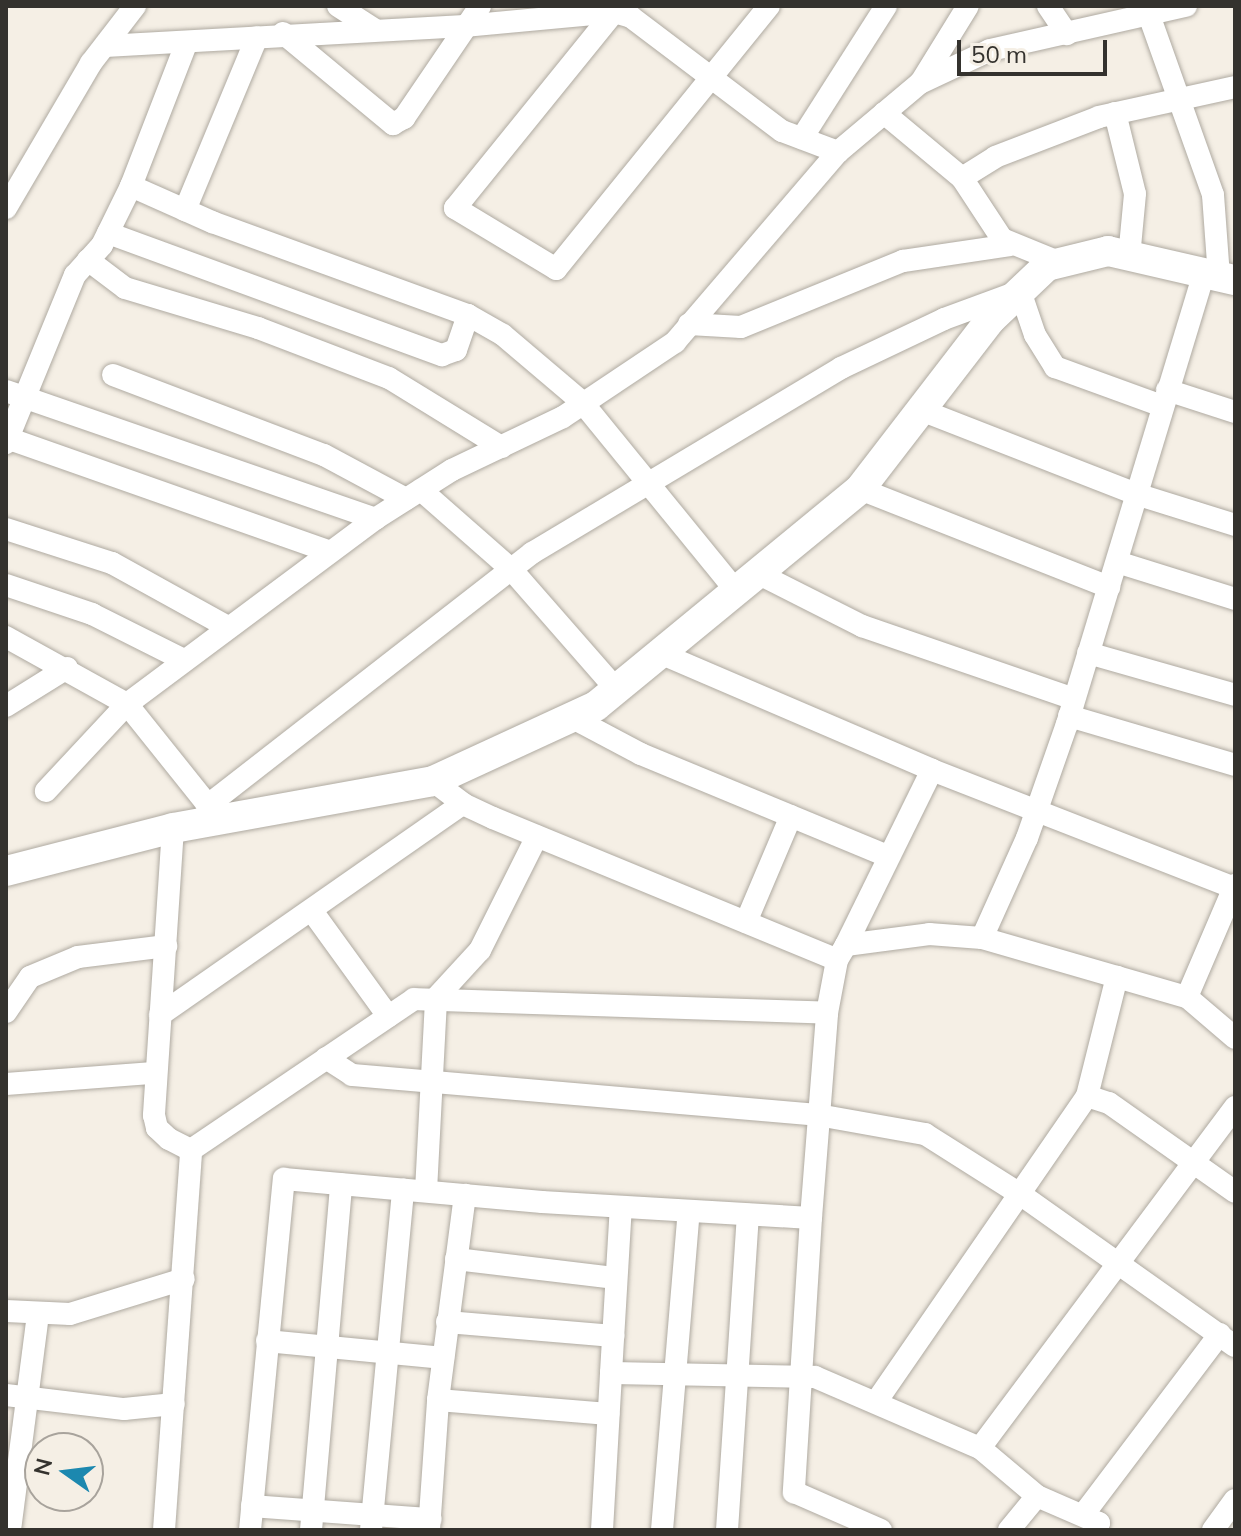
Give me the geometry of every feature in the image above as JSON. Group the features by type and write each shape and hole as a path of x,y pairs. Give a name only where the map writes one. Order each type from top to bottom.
{"street":[{"path":"6,208 105,46 135,6"},
{"path":"338,6 374,29"},
{"path":"283,33 393,124 404,118 480,6"},
{"path":"616,9 455,208 556,269 769,6"},
{"path":"802,138 886,6"},
{"path":"920,83 968,6"},
{"path":"1048,6 1067,34"},
{"path":"46,791 127,704 327,551 414,495 582,402 675,342 838,152 920,83 990,50 1186,6"},
{"path":"105,46 186,44 283,33 464,26 616,9 631,17 711,81 782,131 838,152"},
{"path":"982,938 1036,811 1072,708 1165,398 1219,277 1213,195 1149,15"},
{"path":"185,210 257,37"},
{"path":"186,44 131,186 108,233 75,275 14,395 7,440 327,551"},
{"path":"962,178 995,157 1115,113 1179,96 1235,87"},
{"path":"884,113 962,178 995,232 1010,245 1061,263"},
{"path":"1115,113 1135,194 1129,257"},
{"path":"131,186 185,210 468,315 529,353 582,402 647,486 746,582 1072,708 1235,765"},
{"path":"108,233 442,355 456,350 468,315"},
{"path":"689,324 741,327 903,261 1010,245"},
{"path":"6,871 173,828 213,812 433,781 571,717 616,689 662,654 860,489 990,320 1047,266 1108,251 1219,277"},
{"path":"88,260 125,288 258,328 389,378 501,447"},
{"path":"1020,291 1035,335 1055,367 1165,398 1235,412"},
{"path":"213,812 511,569 841,368 944,319 1020,291"},
{"path":"113,375 324,455 414,495 511,569 616,689"},
{"path":"14,395 178,447 375,519"},
{"path":"921,410 1136,494 1235,525"},
{"path":"860,489 1109,587"},
{"path":"6,529 112,563 228,627"},
{"path":"1117,562 1235,599"},
{"path":"6,585 92,614 184,660"},
{"path":"6,637 67,668 127,704 213,812"},
{"path":"1088,653 1235,695"},
{"path":"662,654 1233,894 1187,997"},
{"path":"6,706 67,668"},
{"path":"571,717 641,754 887,856"},
{"path":"881,1530 794,1492 797,1377 827,1013 842,953 887,856 932,770"},
{"path":"433,781 463,804 537,836 746,922 842,953 929,934 982,938 1187,997 1235,1038"},
{"path":"160,1015 463,804"},
{"path":"746,922 791,816"},
{"path":"173,828 154,1073 157,1128 191,1150"},
{"path":"371,1522 387,1352 435,1081 436,998 480,950 537,836"},
{"path":"312,911 388,1016"},
{"path":"6,1012 30,977 78,957 166,946"},
{"path":"876,1402 1087,1096 1117,977"},
{"path":"191,1150 414,999 827,1013"},
{"path":"326,1058 352,1075 818,1115 925,1134 1020,1194 1228,1340 1098,1525 1037,1496 980,1448 815,1377 611,1373"},
{"path":"6,1084 154,1073"},
{"path":"1087,1096 1109,1103 1235,1192"},
{"path":"980,1448 1235,1107"},
{"path":"164,1530 191,1150"},
{"path":"250,1530 284,1179 621,1207 811,1218"},
{"path":"312,1520 341,1184"},
{"path":"252,1506 312,1520 430,1525 438,1400 465,1195"},
{"path":"602,1530 621,1207"},
{"path":"662,1530 689,1211"},
{"path":"727,1530 748,1215"},
{"path":"456,1259 616,1278"},
{"path":"6,1311 38,1314 92,1309 184,1279"},
{"path":"10,1530 17,1396 38,1314"},
{"path":"447,1322 613,1336"},
{"path":"267,1341 443,1358"},
{"path":"17,1396 124,1409 174,1404"},
{"path":"438,1400 608,1414"},
{"path":"1009,1530 1037,1496"},
{"path":"1213,1530 1235,1500"}]}
